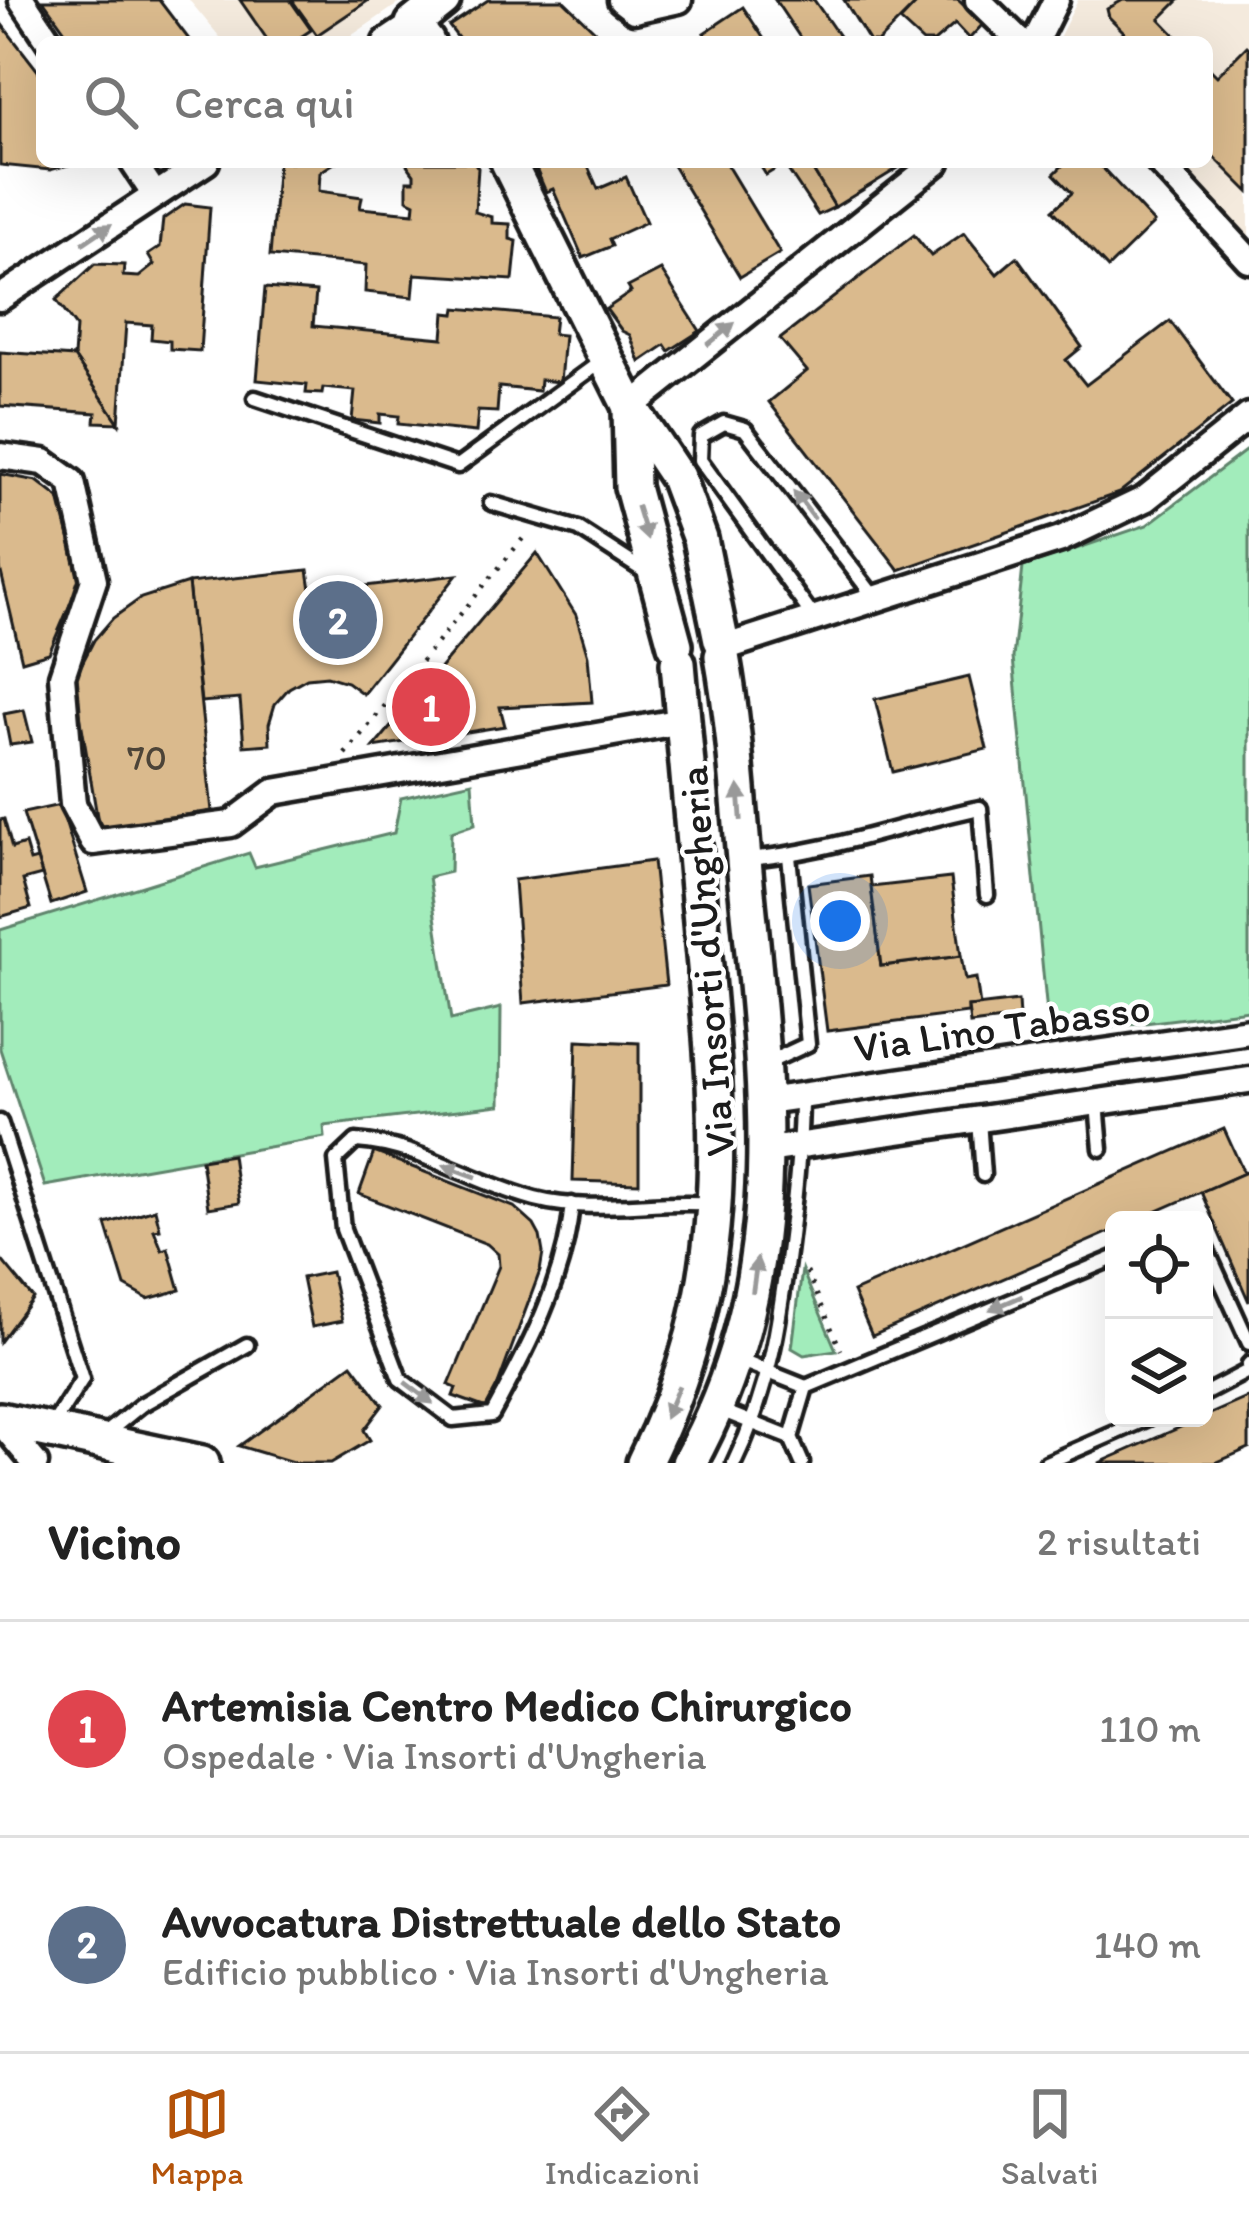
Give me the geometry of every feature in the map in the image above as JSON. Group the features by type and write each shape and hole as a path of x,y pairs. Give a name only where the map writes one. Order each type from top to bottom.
{"main road":[{"path":"408,36 443,0"},
{"name":"Via Insorti d'Ungheria","path":"511,168 629,407 689,469 734,728 766,1101 785,1148 736,1359 719,1409 689,1463"},
{"name":"Via Insorti d'Ungheria","path":"629,407 632,487 677,654 715,1073 716,1204 700,1320 686,1371 644,1463"},
{"path":"677,654 690,674 707,674 722,648"},
{"path":"0,1420 202,1463"}],"street":[{"path":"22,0 46,36"},
{"path":"621,0 634,10 680,0"},
{"path":"978,0 1016,36"},
{"path":"1038,36 1057,0"},
{"path":"137,168 155,195"},
{"path":"0,298 197,168"},
{"path":"629,407 929,168"},
{"path":"1165,168 1249,260"},
{"path":"722,648 1061,539 1144,500 1249,416"},
{"name":"Via Insorti d'Ungheria","path":"0,456 44,462 72,482 94,580 62,676 73,804 93,842 231,824 274,792 683,721"},
{"name":"Via Lino Tabasso","path":"766,1101 1249,1031"},
{"path":"785,1148 1249,1079"},
{"path":"0,1420 35,1463"}],"lane":[{"path":"255,398 458,466 604,359"},
{"path":"814,618 689,469 701,436 724,423 746,429 875,598"},
{"path":"491,503 579,530 661,583"},
{"path":"743,860 789,856 912,821 980,808 987,895"},
{"path":"764,1065 808,1044 789,856"},
{"path":"734,1463 770,1373 790,1234 785,1148 801,1096"},
{"path":"1097,1102 1101,1149"},
{"path":"979,1120 983,1175"},
{"path":"0,1122 82,1379 49,1430"},
{"path":"572,1204 569,1238 557,1279 492,1415 453,1419 400,1379 343,1229 336,1160 356,1141 385,1143 536,1199 572,1204 716,1204"},
{"path":"736,1359 806,1387 1105,1262"},
{"path":"1213,1264 1249,1343"},
{"path":"98,1439 141,1405 248,1346"},
{"path":"1213,1390 1247,1371 1249,1364"},
{"path":"802,1463 791,1438 806,1387"},
{"path":"719,1409 791,1438"},
{"path":"1046,1463 1128,1427"}],"path":[{"path":"320,784 540,518"},
{"path":"790,1234 850,1369"}],"shaded area":[{"path":"189,0 404,0 351,36 219,36"},
{"path":"1078,0 1249,0 1249,237 1177,168 1213,168 1213,36 1060,36"}],"green space":[{"path":"1249,448 1249,1010 1049,1035 1013,658 1023,567 1147,525"},
{"path":"472,782 475,824 451,832 450,872 429,877 451,1020 501,1008 500,1105 324,1126 325,1137 45,1186 0,1049 0,930 249,853 255,867 394,833 401,798"},
{"path":"802,1270 836,1350 804,1355 792,1348"}],"building":[{"path":"43,0 159,0 186,36 69,36"},
{"path":"240,0 290,0 311,30 302,36 265,36"},
{"path":"292,0 369,0 317,35"},
{"path":"488,0 563,0 596,32 592,36 456,36 449,26"},
{"path":"775,0 814,0 839,36 799,36"},
{"path":"844,0 918,2 884,36 866,36"},
{"path":"958,0 983,24 972,36 955,24 941,36 916,36 900,21 918,2"},
{"path":"1123,0 1179,0 1160,19 1176,36 1120,36 1124,32 1107,9"},
{"path":"743,7 762,36 706,36"},
{"path":"0,22 36,68 36,168 57,168 50,170 0,165"},
{"path":"1249,48 1249,192 1213,156 1213,72 1217,76"},
{"path":"277,168 326,168 320,172 319,191 362,197 360,208 414,213 415,203 407,199 407,181 414,181 410,168 478,168 475,212 492,217 492,223 510,224 510,239 517,241 513,280 415,274 413,297 365,292 366,265 270,256"},
{"path":"536,168 589,168 598,189 626,177 646,222 609,239 612,246 583,258 553,189 546,192"},
{"path":"675,168 729,168 780,253 740,277"},
{"path":"787,168 812,168 835,207 818,215"},
{"path":"812,168 898,168 835,207"},
{"path":"1060,168 1103,168 1154,223 1108,268 1053,210 1072,193 1054,174"},
{"path":"185,204 210,207 200,351 170,349 170,341 151,339 152,325 126,323 119,423 74,357 76,327 56,300 95,264 124,265 123,276 139,277 154,265 148,255 160,247 163,219"},
{"path":"964,233 997,274 1017,257 1082,347 1066,360 1086,385 1170,321 1232,404 1119,493 899,570 769,402 807,371 780,339 914,235 931,256"},
{"path":"661,270 700,331 669,351 665,345 640,362 630,335 606,309 631,292 628,287"},
{"path":"265,288 316,292 313,326 443,338 445,313 455,314 456,308 555,317 553,334 564,335 560,382 540,380 539,391 499,387 497,412 478,411 476,432 398,424 399,416 380,414 380,423 352,420 355,391 323,388 322,394 306,393 307,385 257,380"},
{"path":"0,352 74,357 119,423 95,422 96,413 0,406"},
{"path":"0,474 37,481 59,498 80,581 49,653 22,661 0,568"},
{"path":"537,553 576,615 588,656 592,702 500,707 505,726 374,747"},
{"path":"308,570 313,602 332,601 332,590 457,575 363,694 327,676 307,678 275,704 270,744 244,746 240,699 201,702 188,583"},
{"path":"188,583 212,811 99,828 74,679 94,640 113,618 141,598"},
{"path":"969,677 987,749 893,772 875,699"},
{"path":"24,710 32,742 10,745 4,714"},
{"path":"60,805 87,892 51,904 23,813"},
{"path":"4,819 12,848 25,844 30,861 37,859 42,875 23,880 31,908 0,917 0,820"},
{"path":"653,861 666,985 523,1003 514,880"},
{"path":"870,876 881,966 961,956 965,980 976,978 980,1006 968,1007 968,1013 827,1031 808,884"},
{"path":"951,878 961,956 881,966 871,887"},
{"path":"1018,1001 1019,1018 970,1024 968,1007"},
{"path":"577,1040 639,1043 639,1183 573,1181"},
{"path":"1224,1129 1244,1173 1157,1211 1105,1211 1105,1234 872,1336 853,1292"},
{"path":"374,1152 514,1207 540,1236 540,1271 489,1409 453,1396 456,1388 449,1385 499,1266 498,1254 487,1244 359,1194"},
{"path":"232,1155 239,1203 208,1208 201,1160"},
{"path":"1249,1171 1249,1302 1213,1211 1201,1192"},
{"path":"155,1209 160,1229 154,1230 162,1250 168,1248 180,1290 148,1299 125,1286 106,1224"},
{"path":"0,1258 33,1298 0,1342"},
{"path":"331,1272 342,1321 312,1327 302,1278"},
{"path":"352,1364 383,1405 364,1430 370,1440 331,1463 296,1463 239,1446"},
{"path":"1249,1397 1249,1448 1215,1463 1099,1463 1181,1427 1213,1427 1213,1413"}],"place":[{"name":"Avvocatura Distrettuale dello Stato","path":"338,620"},
{"name":"Artemisia Centro Medico Chirurgico","path":"431,707"}]}
